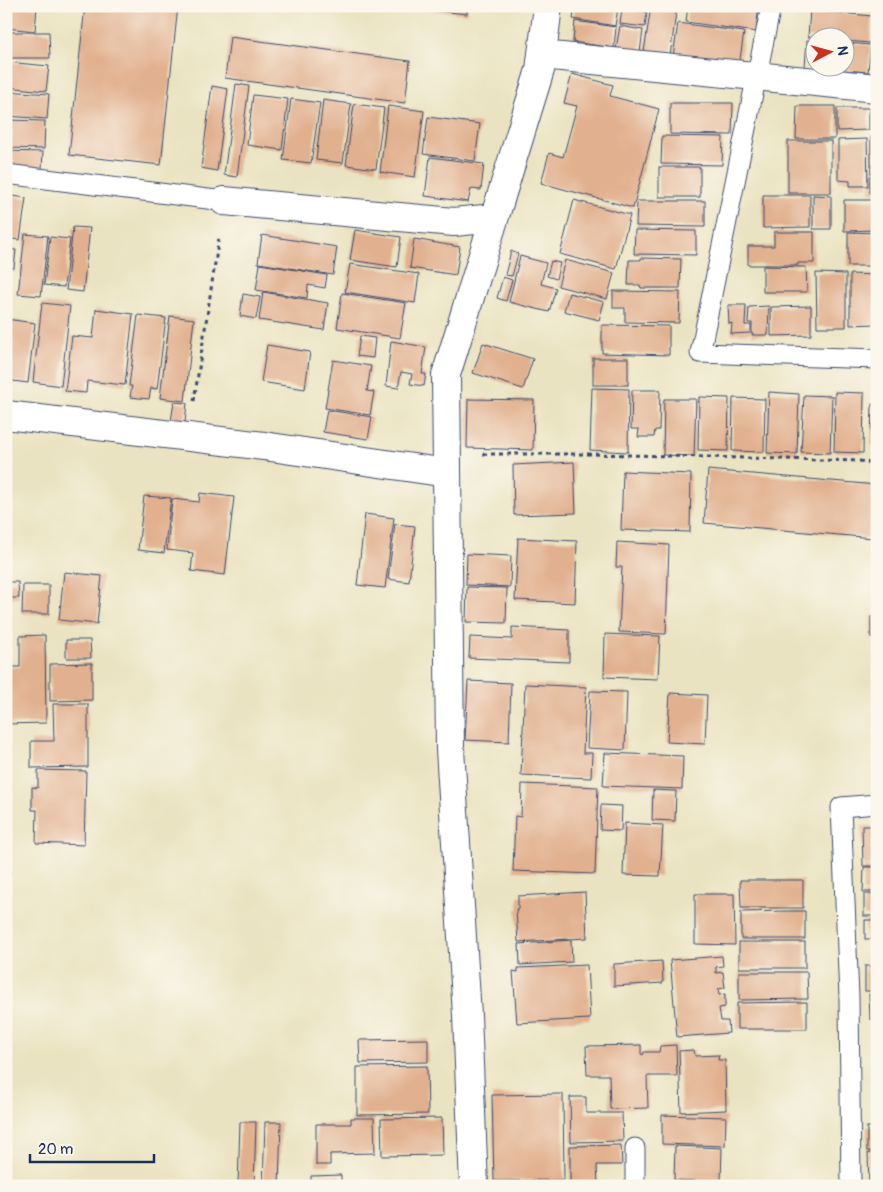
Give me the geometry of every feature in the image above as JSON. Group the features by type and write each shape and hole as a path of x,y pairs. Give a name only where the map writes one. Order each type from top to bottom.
{"street":[{"path":"474,1186 467,1015 450,749 446,375 540,70 548,6"},
{"path":"542,55 877,88"},
{"path":"224,201 454,222 494,218"},
{"path":"6,415 264,446 447,463"}],"lane":[{"path":"771,6 700,353 877,359"},
{"path":"6,174 224,201"},
{"path":"851,1186 849,997 841,807 877,804"},
{"path":"635,1148 635,1186"}],"path":[{"path":"189,437 224,201"},
{"path":"447,463 591,454 860,461 877,464"}],"building":[{"path":"6,6 37,7 35,31 6,28"},
{"path":"85,6 178,6 161,165 69,155"},
{"path":"413,6 467,6 467,14 413,8"},
{"path":"575,6 618,8 615,26 573,19"},
{"path":"651,6 677,6 670,56 644,52"},
{"path":"688,6 759,6 756,32 686,22"},
{"path":"847,6 875,6 874,12"},
{"path":"622,9 647,12 645,27 620,24"},
{"path":"810,10 872,16 870,43 856,42 856,28 809,28"},
{"path":"575,21 616,27 614,48 573,42"},
{"path":"678,23 744,32 739,66 673,57"},
{"path":"620,26 643,30 640,52 616,49"},
{"path":"6,32 49,32 50,58 6,58"},
{"path":"230,37 410,61 405,103 225,78"},
{"path":"856,44 871,45 868,72 856,71"},
{"path":"6,62 49,66 46,91 6,87"},
{"path":"572,74 613,85 610,96 659,109 633,208 541,183 549,153 563,157 577,106 564,103"},
{"path":"236,84 249,86 237,177 224,175"},
{"path":"212,86 228,89 217,171 201,168"},
{"path":"6,91 49,94 47,119 6,116"},
{"path":"253,95 288,99 282,150 247,145"},
{"path":"291,99 320,103 311,163 283,160"},
{"path":"323,100 351,104 343,163 316,160"},
{"path":"670,103 733,103 732,135 670,134"},
{"path":"354,104 384,108 376,169 346,165"},
{"path":"388,106 424,111 415,177 380,172"},
{"path":"797,106 835,106 835,139 796,139"},
{"path":"837,108 869,108 869,130 837,131"},
{"path":"428,117 480,124 475,161 423,154"},
{"path":"6,120 45,121 44,149 6,148"},
{"path":"662,136 723,137 722,165 661,164"},
{"path":"871,137 877,137 877,174 871,174"},
{"path":"867,139 868,186 850,186 850,181 838,180 838,140"},
{"path":"788,141 831,141 831,193 788,193"},
{"path":"6,151 43,152 42,169 6,168"},
{"path":"430,157 484,164 481,190 471,189 468,202 425,196"},
{"path":"659,167 700,167 700,197 659,197"},
{"path":"870,176 877,176 877,193 870,193"},
{"path":"6,195 26,198 20,240 6,238"},
{"path":"763,195 810,195 810,227 763,228"},
{"path":"813,195 831,196 831,229 813,229"},
{"path":"574,200 630,215 616,269 560,254"},
{"path":"844,200 877,200 877,230 844,231"},
{"path":"637,201 705,201 705,227 636,226"},
{"path":"73,227 90,228 83,292 66,290"},
{"path":"355,230 401,237 397,267 350,260"},
{"path":"635,230 696,231 696,255 634,254"},
{"path":"774,232 814,232 814,263 798,263 798,265 748,265 748,246 774,246"},
{"path":"848,232 877,233 877,266 848,266"},
{"path":"25,234 48,236 41,296 18,294"},
{"path":"262,235 337,247 333,275 258,263"},
{"path":"50,237 70,239 64,287 44,285"},
{"path":"414,239 460,247 456,275 410,268"},
{"path":"6,249 16,250 14,268 6,267"},
{"path":"511,251 518,254 512,276 505,275"},
{"path":"520,256 546,263 541,284 556,288 549,312 509,302"},
{"path":"641,258 681,259 680,288 641,288 640,285 628,285 629,260 641,260"},
{"path":"565,260 614,273 607,299 558,286"},
{"path":"551,261 560,263 556,279 547,276"},
{"path":"260,264 327,275 325,288 308,285 307,298 256,290"},
{"path":"350,264 419,274 415,303 345,292"},
{"path":"763,266 806,267 807,292 763,292"},
{"path":"816,273 846,274 846,327 817,327"},
{"path":"850,274 876,275 876,324 850,325"},
{"path":"503,277 512,280 506,301 497,298"},
{"path":"613,291 680,292 679,323 625,322 625,308 613,308"},
{"path":"263,292 328,303 324,330 259,320"},
{"path":"342,293 406,303 400,338 337,328"},
{"path":"569,293 604,302 599,320 564,311"},
{"path":"243,294 260,297 256,319 240,316"},
{"path":"42,303 70,306 61,386 33,382"},
{"path":"728,305 746,305 745,325 751,325 751,333 731,334 732,323 729,324"},
{"path":"769,306 768,335 752,335 752,323 748,323 749,307"},
{"path":"811,306 811,335 771,336 771,307"},
{"path":"96,309 133,314 125,385 87,381 86,393 65,391 72,336 93,338"},
{"path":"138,315 166,318 157,389 151,388 149,399 130,397 132,386 129,386"},
{"path":"170,316 194,319 185,401 160,398"},
{"path":"6,319 35,323 28,383 6,380"},
{"path":"602,325 669,326 669,355 602,353"},
{"path":"360,336 375,338 373,358 357,356"},
{"path":"391,341 426,347 422,374 426,374 424,386 410,384 412,374 401,372 398,388 386,386"},
{"path":"483,343 533,359 523,389 473,373"},
{"path":"267,345 310,352 305,389 261,382"},
{"path":"593,358 628,358 628,385 593,385"},
{"path":"333,360 371,366 367,391 374,392 370,415 325,408"},
{"path":"592,388 629,389 628,452 590,450"},
{"path":"632,390 660,390 659,430 655,430 654,437 638,437 639,429 631,429"},
{"path":"769,392 799,394 797,454 767,453"},
{"path":"835,392 864,393 863,453 834,452"},
{"path":"804,395 832,396 830,453 801,452"},
{"path":"699,397 729,398 728,451 698,450"},
{"path":"733,398 765,399 764,452 732,451"},
{"path":"468,399 534,400 533,450 467,448"},
{"path":"664,399 696,399 694,456 663,455"},
{"path":"174,402 187,403 185,423 171,421"},
{"path":"872,404 877,404 877,446 871,445"},
{"path":"327,410 372,417 368,439 323,432"},
{"path":"574,462 576,513 514,515 513,465"},
{"path":"708,470 877,485 873,538 704,523"},
{"path":"623,471 691,474 690,532 621,530"},
{"path":"200,493 234,497 225,575 191,571 193,553 167,550 172,499 199,502"},
{"path":"144,496 171,498 164,553 138,550"},
{"path":"365,514 394,518 385,588 357,585"},
{"path":"395,524 415,526 409,582 388,579"},
{"path":"518,538 577,541 575,603 515,600"},
{"path":"617,542 669,545 666,634 619,632 622,567 616,567"},
{"path":"467,554 511,556 510,587 466,585"},
{"path":"64,572 102,576 97,624 59,620"},
{"path":"6,582 18,582 19,598 6,598"},
{"path":"23,585 49,585 49,614 22,614"},
{"path":"467,587 507,588 506,623 466,622"},
{"path":"871,617 877,617 877,637 871,637"},
{"path":"512,627 569,630 569,662 469,658 470,637 512,639"},
{"path":"605,634 660,636 658,679 604,677"},
{"path":"45,635 46,723 6,724 6,667 20,667 20,636"},
{"path":"66,640 90,640 91,658 66,658"},
{"path":"92,663 92,700 50,701 50,664"},
{"path":"468,681 511,683 509,742 465,740"},
{"path":"525,684 586,687 583,753 592,753 591,778 521,775"},
{"path":"590,691 627,692 625,750 587,748"},
{"path":"670,693 707,695 705,744 667,742"},
{"path":"53,704 88,704 88,767 31,768 31,741 54,741"},
{"path":"6,748 8,748 10,875 6,875"},
{"path":"605,753 683,756 682,789 603,786"},
{"path":"38,770 86,771 84,845 36,843 37,810 32,810 32,787 38,788"},
{"path":"522,784 598,787 595,874 513,871 515,816 521,817"},
{"path":"653,790 676,791 675,821 652,820"},
{"path":"601,805 622,806 621,831 600,830"},
{"path":"625,823 663,825 660,876 623,875"},
{"path":"862,826 877,826 877,866 863,866"},
{"path":"864,867 877,867 877,892 863,892"},
{"path":"740,880 803,880 803,908 741,908"},
{"path":"585,892 587,938 518,942 516,909 518,909 518,896"},
{"path":"695,894 734,894 735,945 695,944"},
{"path":"864,894 877,894 877,916 864,916"},
{"path":"805,911 805,939 741,939 741,912"},
{"path":"865,920 877,920 877,939 865,939"},
{"path":"571,940 572,962 520,965 519,944"},
{"path":"739,942 805,942 805,968 739,968"},
{"path":"873,942 877,942 877,964 873,964"},
{"path":"722,956 723,966 716,967 716,973 723,972 725,988 718,989 719,995 725,994 725,1007 719,1008 721,1021 728,1021 729,1033 677,1037 670,960"},
{"path":"662,961 663,983 614,986 614,964"},
{"path":"587,965 590,1019 517,1023 513,971 518,972 518,968"},
{"path":"865,966 877,966 877,991 865,991"},
{"path":"739,972 807,972 808,999 739,1000"},
{"path":"869,994 877,994 877,1019 870,1019"},
{"path":"807,1002 807,1029 737,1029 737,1003"},
{"path":"428,1039 428,1062 360,1063 359,1040"},
{"path":"641,1045 641,1054 643,1055 644,1052 659,1052 660,1046 676,1045 677,1076 647,1076 648,1108 610,1109 609,1075 587,1075 586,1046"},
{"path":"694,1050 695,1056 719,1055 718,1060 725,1060 726,1110 681,1112 679,1051"},
{"path":"427,1066 428,1114 357,1115 357,1067"},
{"path":"563,1094 564,1180 494,1181 492,1095"},
{"path":"570,1097 586,1097 586,1113 622,1113 623,1141 571,1142"},
{"path":"662,1115 726,1117 725,1146 662,1144"},
{"path":"351,1118 374,1118 375,1153 330,1154 330,1165 316,1165 316,1124 351,1124"},
{"path":"442,1118 443,1155 382,1156 381,1119"},
{"path":"240,1122 256,1122 254,1186 238,1186"},
{"path":"265,1122 281,1122 279,1186 263,1186"},
{"path":"867,1127 877,1127 877,1151 867,1151"},
{"path":"621,1145 622,1165 597,1165 598,1184 570,1185 570,1146"},
{"path":"675,1146 722,1148 721,1182 674,1180"},
{"path":"868,1153 877,1153 877,1186 869,1186"},
{"path":"341,1175 341,1186 311,1186 311,1176"},
{"path":"498,1183 547,1183 547,1186 498,1186"},
{"path":"692,1183 719,1184 719,1186 692,1186"}]}
